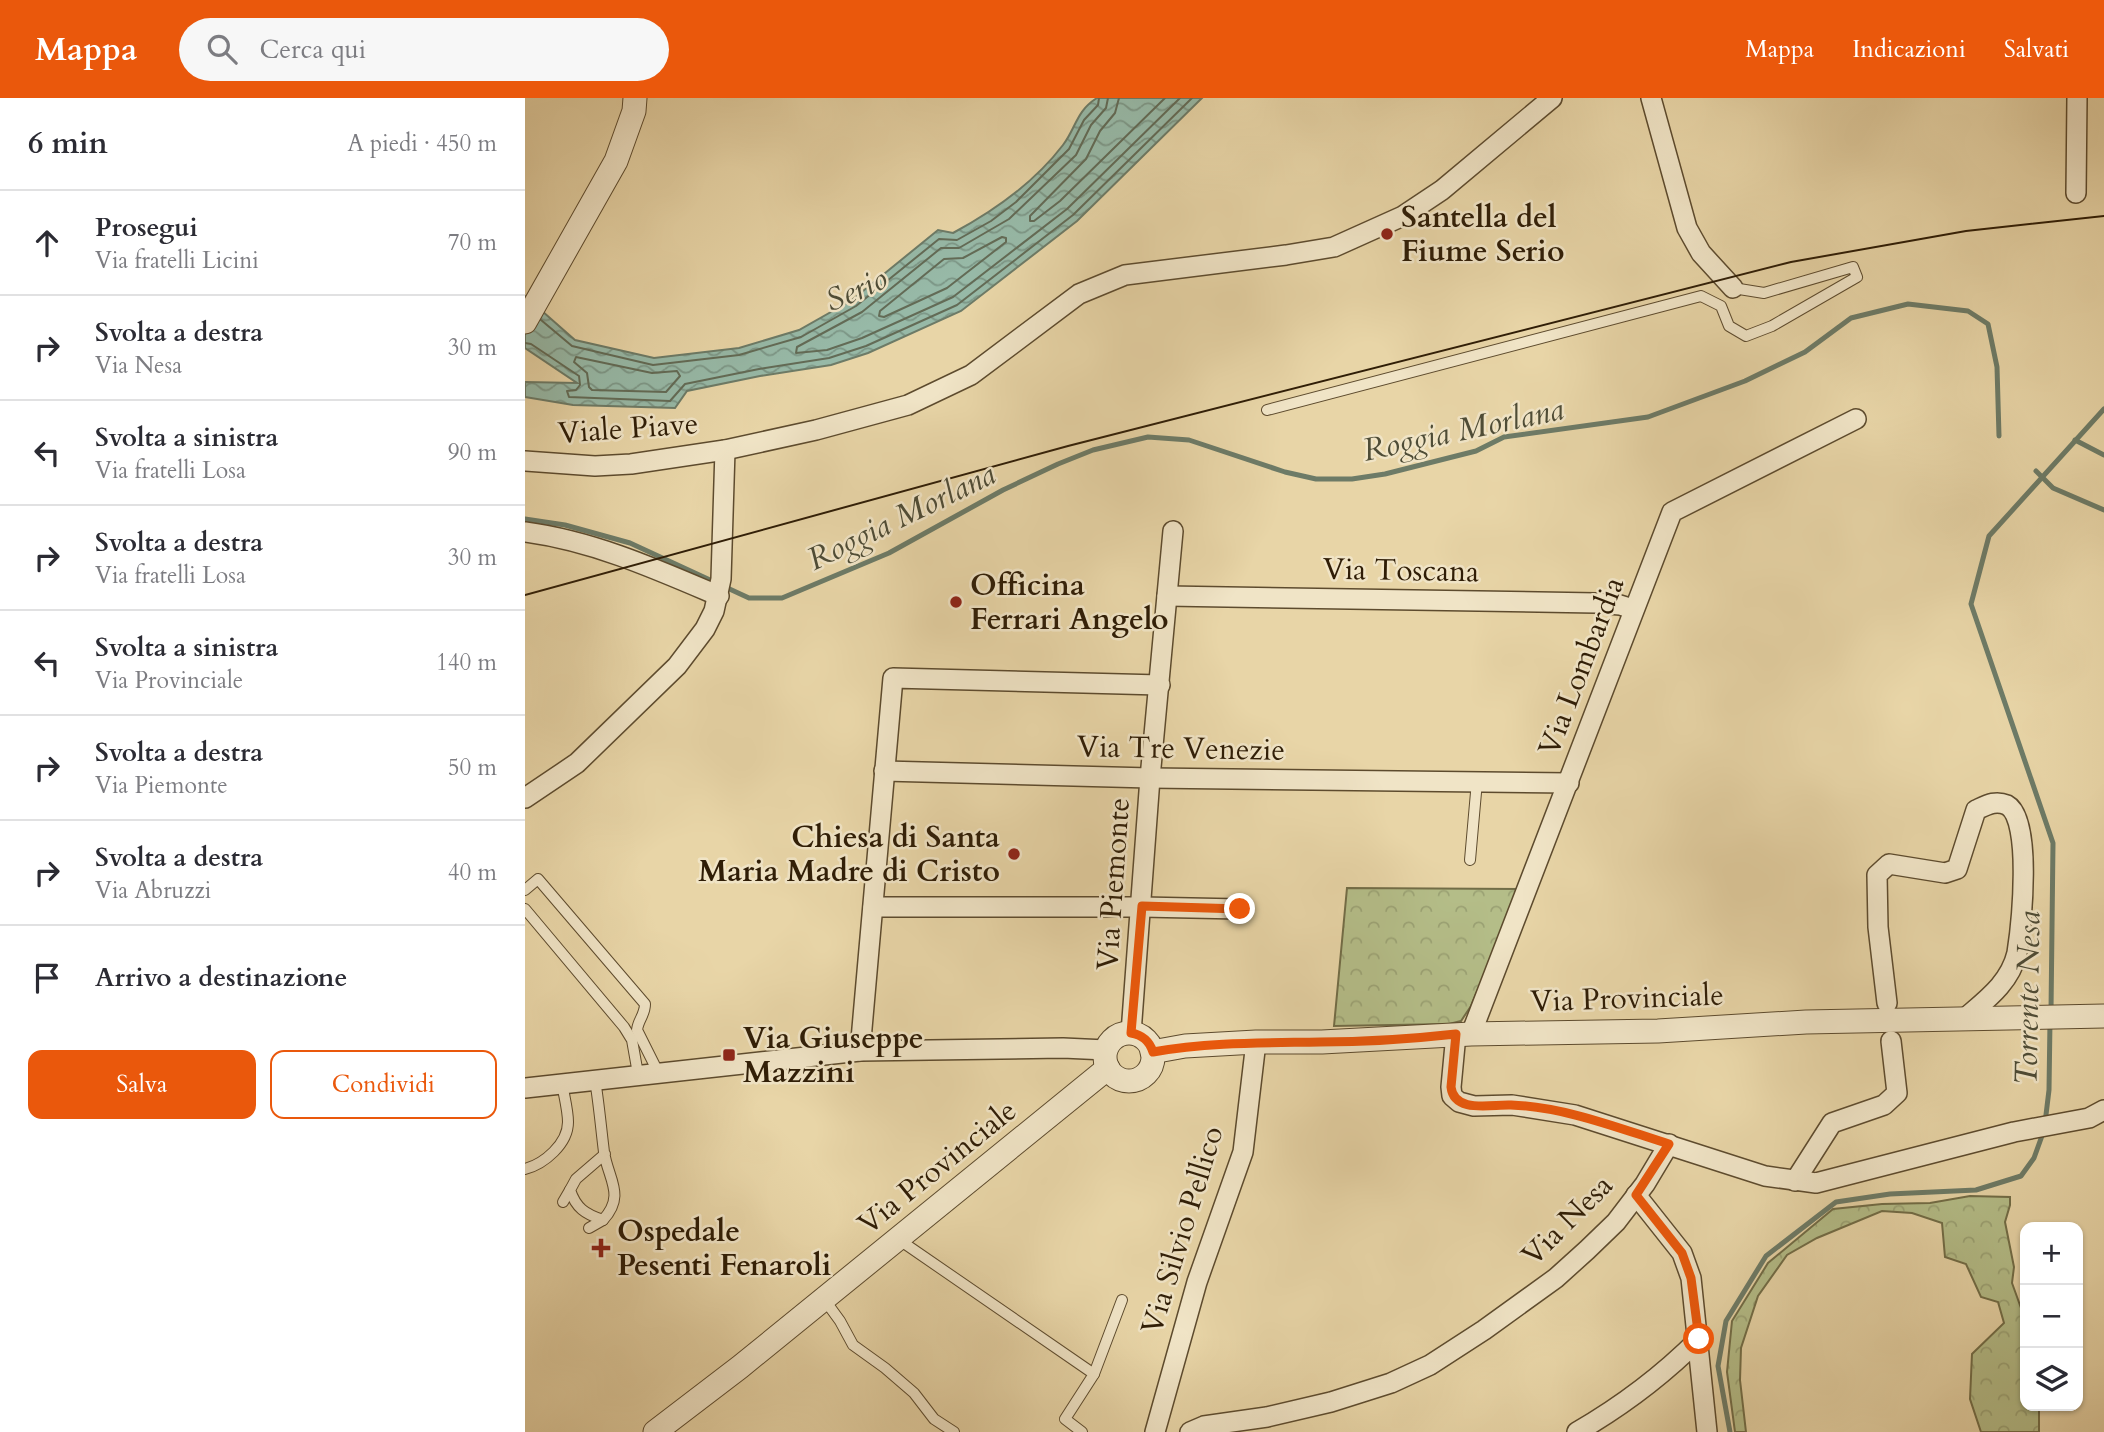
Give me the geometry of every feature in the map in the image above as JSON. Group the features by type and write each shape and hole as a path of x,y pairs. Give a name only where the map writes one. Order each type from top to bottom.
{"street":[{"path":"616,161 634,111 635,98"},
{"path":"525,323 650,98"},
{"name":"Viale Piave","path":"528,462 595,466 725,450 816,430 908,405 971,375 1079,294 1125,275 1334,247 1403,216 1442,191 1552,98"},
{"path":"1651,98 1687,229 1701,253 1733,288"},
{"path":"2076,193 2077,98"},
{"name":"Via Lombardia","path":"1669,1144 1575,1115 1512,1105 1473,1106 1458,1102 1452,1096 1451,1087 1463,1034 1569,783 1672,512 1856,419"},
{"path":"525,798 577,763 677,666 705,629 720,588 725,450"},
{"name":"Via Piemonte","path":"1131,1033 1150,778 1173,531"},
{"path":"525,532 603,550 720,588"},
{"name":"Via Toscana","path":"1167,596 1596,603 1633,609"},
{"path":"860,1051 893,678 1160,685"},
{"name":"Via Tre Venezie","path":"884,771 1150,778 1569,783"},
{"path":"1887,1003 1878,927 1877,875 1889,863 1945,873 1957,869 1976,810 1993,802 2008,806 2014,813 2024,858 2017,953 2015,964 2001,985 1964,1019"},
{"path":"873,907 1142,906 1240,909"},
{"name":"Via Provinciale","path":"1153,1052 1185,1046 1463,1034 1658,1031 1806,1022 2104,1016"},
{"path":"1131,1033 1146,1040 1153,1052 1153,1061 1144,1076 1127,1082 1113,1075 1107,1059 1115,1037 1131,1033"},
{"path":"1795,1181 1832,1123 1884,1105 1896,1093 1891,1041"},
{"name":"Via Silvio Pellico","path":"1155,1432 1164,1392 1197,1282 1243,1152 1256,1042"},
{"path":"525,1088 860,1051 1063,1048 1107,1059"},
{"name":"Via Provinciale","path":"666,1428 898,1239 1107,1059"},
{"path":"1669,1144 1765,1176 1816,1183 2026,1129 2089,1118 2104,1110"},
{"name":"Via Nesa","path":"1190,1432 1204,1426 1267,1417 1331,1402 1391,1382 1430,1365 1485,1330 1556,1278 1616,1222 1669,1144"},
{"path":"1636,1195 1682,1253 1691,1278 1707,1432"},
{"path":"1577,1432 1615,1410 1646,1387 1699,1339"},
{"name":"Via Silvio Pellico","path":"1164,1392 1168,1428 1171,1432"}],"lane":[{"path":"1267,410 1700,296 1721,306 1729,326 1746,336 1772,326 1857,277 1853,267 1764,293 1733,288"},
{"path":"1470,860 1477,781"},
{"path":"525,890 538,879 645,1004 645,1014 637,1030 658,1072"},
{"path":"525,909 624,1027 632,1040 638,1074"},
{"path":"624,1027 638,1024"},
{"path":"589,1228 603,1220 612,1210 615,1198 613,1178 604,1154 595,1079"},
{"path":"525,1169 538,1165 565,1135 568,1123 562,1083"},
{"path":"563,1202 576,1179 604,1154"},
{"path":"570,1190 582,1211 603,1220"},
{"path":"898,1239 1094,1374"},
{"path":"824,1299 853,1345 885,1368 914,1394 934,1419 954,1432"},
{"path":"1082,1432 1065,1419 1094,1374 1122,1300"}],"green space":[{"path":"1347,888 1520,889 1471,1006 1461,1021 1449,1024 1334,1026"},
{"path":"1970,1196 2010,1197 2005,1222 2014,1267 2012,1283 2020,1305 2020,1411 2039,1411 2039,1432 1981,1432 1970,1399 1972,1354 2004,1323 1998,1302 1981,1297 1966,1264 1945,1257 1942,1223 1912,1213 1882,1211 1817,1238 1787,1255 1758,1296 1741,1348 1740,1380 1746,1432 1735,1432 1727,1372 1732,1321 1768,1263 1833,1209 1930,1203"}],"water":[{"path":"1097,98 1202,98 1077,221 961,311 868,353 831,365 687,391 675,408 573,405 525,397 525,382 577,383 525,348 525,296 575,340 654,358 739,348 799,330 852,300 938,230 953,233 1013,195 1052,159 1085,108"}],"waterway":[{"name":"Roggia Morlana","path":"525,519 565,525 630,543 749,598 782,598 889,553 1003,490 1093,450 1148,437 1189,440 1285,472 1316,479 1352,479 1385,474 1476,451 1504,437 1648,417 1745,381 1805,352 1851,318 1908,304 1968,311 1988,324 1997,367 1999,436"},
{"name":"Torrente Nesa","path":"2051,1011 2053,843 1971,604 1989,536 2104,409"},
{"path":"2075,440 2104,455"},
{"name":"Roggia Morlana","path":"2036,471 2053,488 2104,510"},
{"name":"Torrente Nesa","path":"2045,1123 2049,1090 2050,1021"},
{"name":"Torrente Nesa","path":"1730,1432 1718,1366 1726,1321 1766,1256 1836,1202 1890,1194 1976,1190 2021,1176 2034,1158 2043,1133"}],"tram line":[{"path":"525,595 1068,446 1791,262 1966,231 2104,216"}],"place":[{"name":"Santella del Fiume Serio","path":"1387,234"},
{"name":"Officina Ferrari Angelo","path":"956,602"},
{"name":"Chiesa di Santa Maria Madre di Cristo","path":"1014,854"},
{"name":"Via Giuseppe Mazzini","path":"729,1055"},
{"name":"Ospedale Pesenti Fenaroli","path":"601,1248"}],"route":[{"path":"1240,909 1142,906 1131,1033 1146,1040 1153,1052 1185,1046 1420,1038 1456,1034 1451,1087 1452,1096 1458,1102 1473,1106 1512,1105 1575,1115 1669,1144 1636,1195 1653,1213 1682,1253 1691,1278 1699,1339"}],"water label":[{"name":"Serio","path":"856,289"}]}
